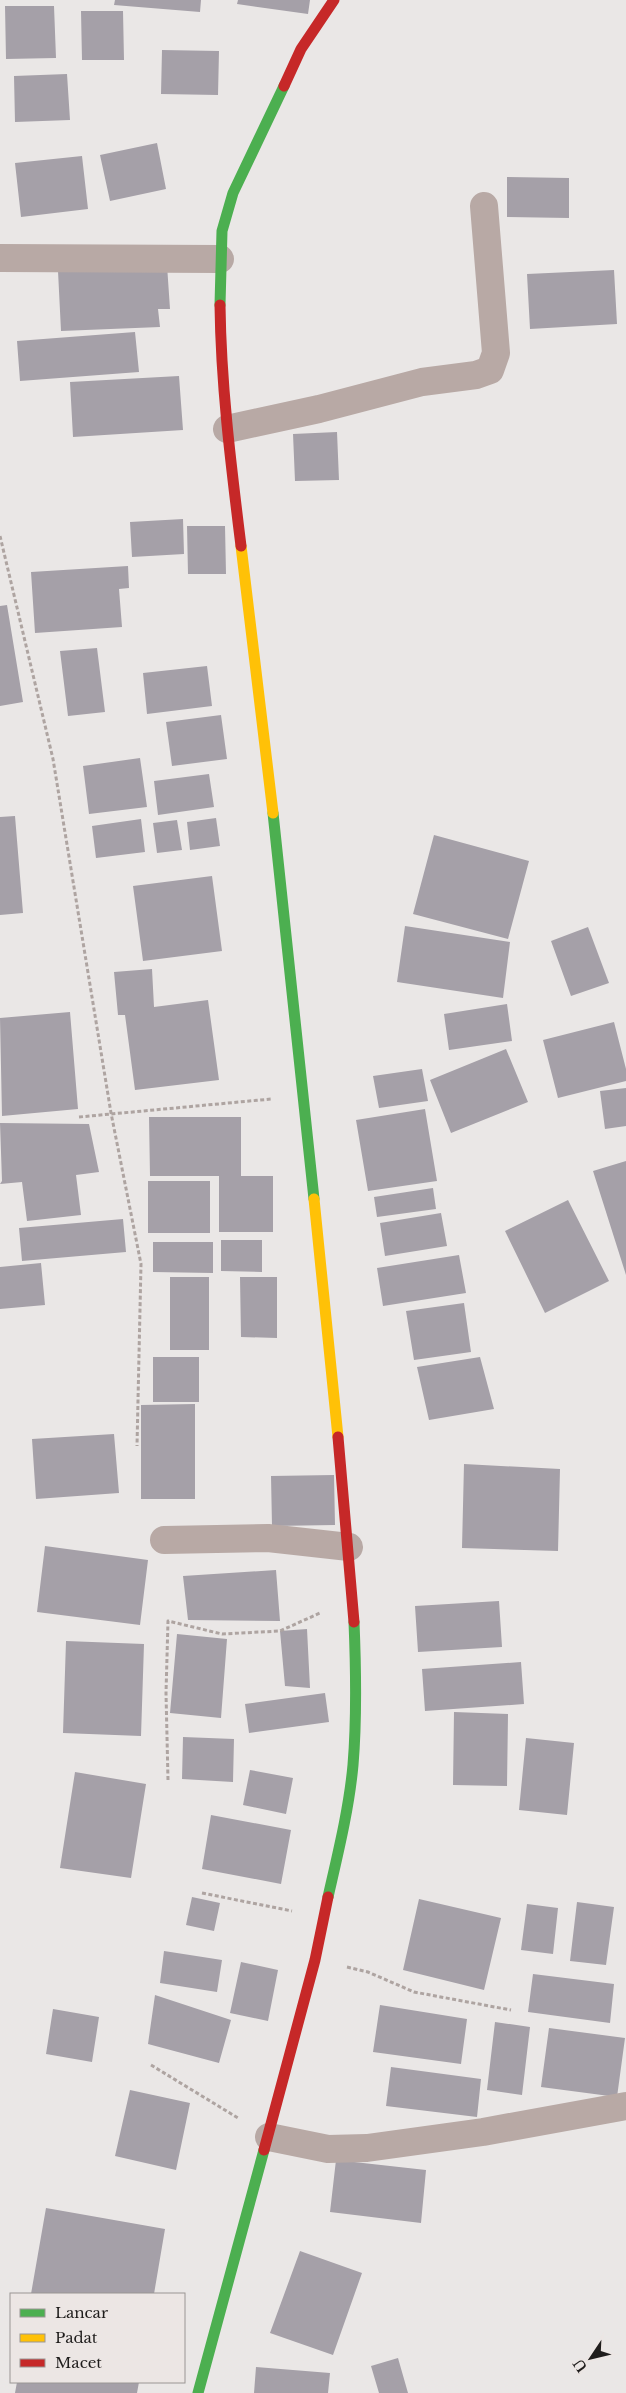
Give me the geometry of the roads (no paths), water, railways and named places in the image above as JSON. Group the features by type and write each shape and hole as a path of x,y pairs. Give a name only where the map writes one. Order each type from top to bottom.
{"main road":[{"path":"198,2393 275,2138 325,1918 353,1765 356,1706 353,1599 349,1547 288,950 227,429 222,355 220,258 222,232 234,193 301,49 334,0"}],"street":[{"path":"227,429 319,410 422,382 476,375 490,370 496,353 484,206"},
{"path":"0,258 220,258"},
{"path":"164,1540 268,1538 349,1547"},
{"path":"275,2138 328,2149 367,2148 428,2141 626,2106"}]}
